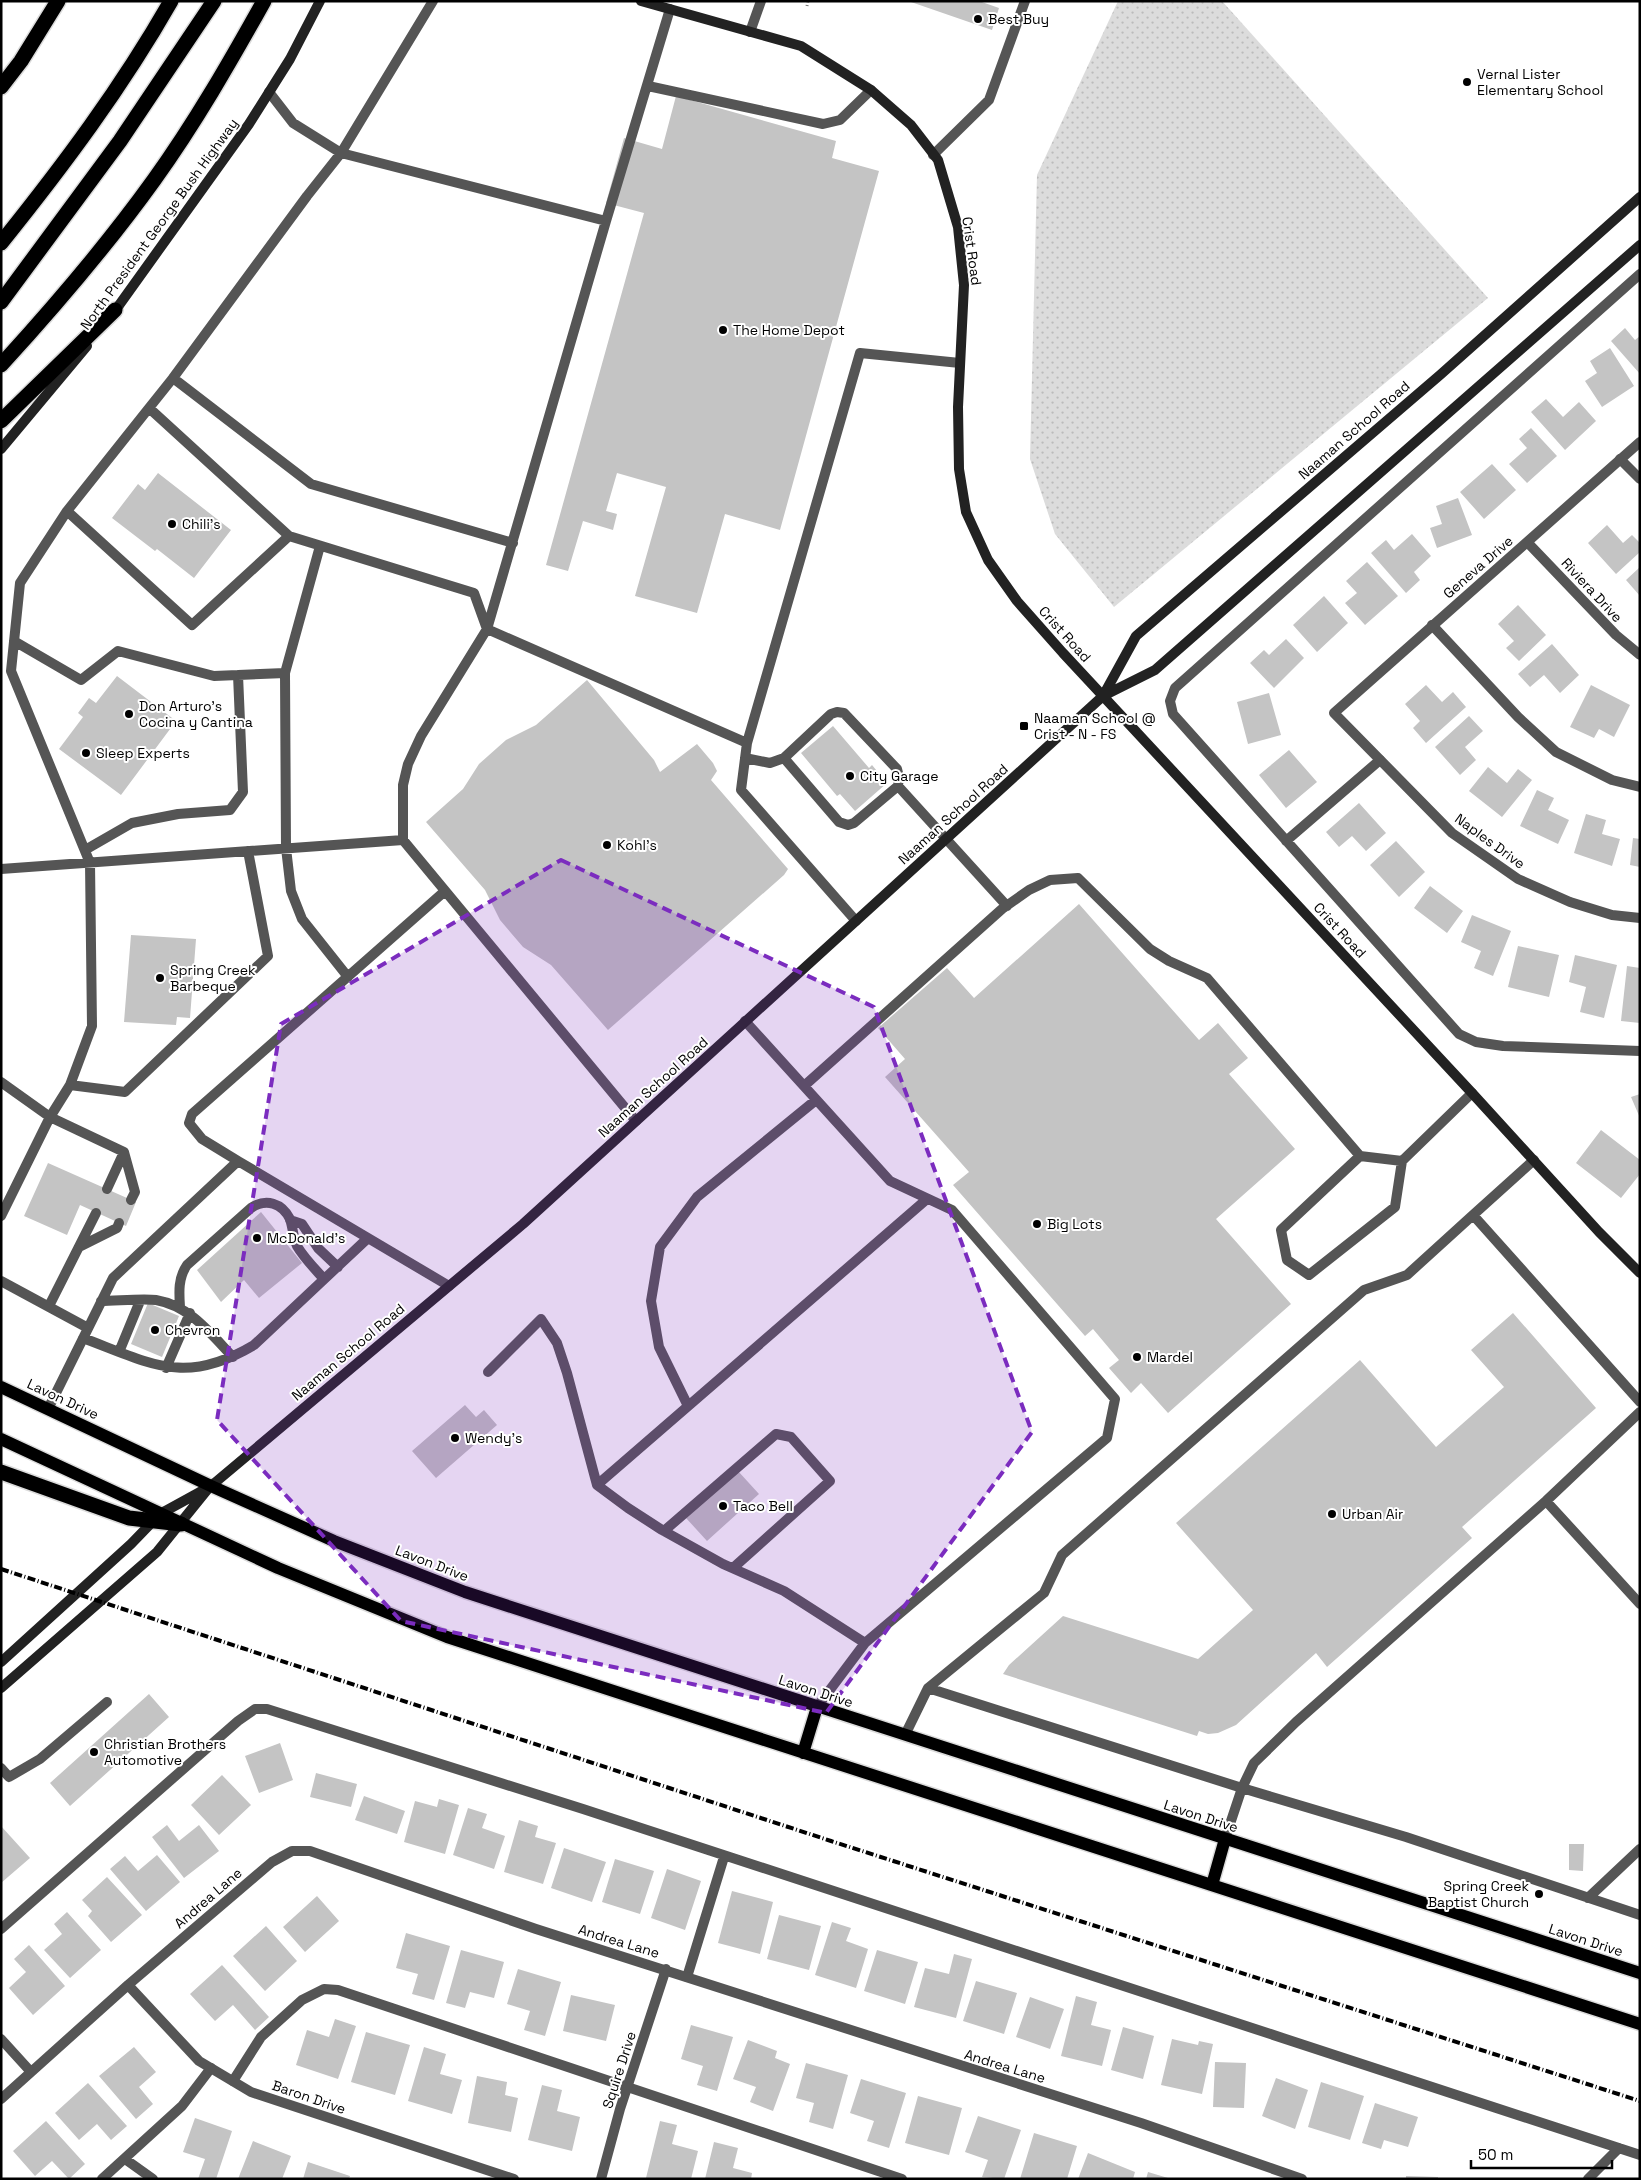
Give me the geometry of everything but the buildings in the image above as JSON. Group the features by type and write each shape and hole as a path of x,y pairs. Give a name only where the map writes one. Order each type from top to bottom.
{"highway":[{"path":"1,87 21,61 58,1"},
{"path":"1,243 106,105 171,1"},
{"path":"1,302 120,141 214,1"},
{"path":"1,364 52,309 154,180 221,78 264,1"},
{"path":"1,421 115,310"},
{"path":"1,1472 129,1518 157,1518 181,1524"}],"main road":[{"name":"North President George Bush Highway","path":"1,449 115,310 249,124 290,59 320,1"},
{"name":"Crist Road","path":"641,1 802,46 870,90 911,126 938,160 958,227 964,284 958,407 959,469 966,512 988,560 1017,601 1103,696 1640,1274"},
{"name":"Naaman School Road","path":"1103,696 1136,636 1440,375 1640,197"},
{"name":"Naaman School Road","path":"1,1662 132,1544 157,1518 210,1486 522,1224 1103,696 1155,670 1640,245"},
{"name":"Lavon Drive","path":"1,1387 210,1486 334,1541 465,1592 1640,1973"},
{"path":"1,1439 157,1518"},
{"name":"Naaman School Road","path":"1,1688 157,1552 210,1486"},
{"path":"181,1524 286,1572 447,1636 1640,2024"},
{"path":"803,1753 817,1707"},
{"path":"1212,1885 1226,1839"}],"street":[{"path":"1,1216 50,1117 70,1085 92,1026 90,863 11,670 20,582 67,511 173,378 307,196 341,153 433,1"},
{"path":"750,32 761,1"},
{"path":"934,155 989,100 1024,1"},
{"path":"636,1121 403,840 403,785 408,764 421,736 487,629 670,9"},
{"path":"648,86 823,124 840,120 870,90"},
{"path":"269,92 293,123 341,153 606,221"},
{"path":"1640,274 1175,688 1170,701 1173,714 1459,1034 1476,1042 1503,1046 1640,1051"},
{"path":"856,921 741,790 747,743 860,353 960,364"},
{"path":"173,378 311,484 512,543"},
{"path":"149,408 289,536 474,593 487,629 747,743"},
{"name":"Geneva Drive","path":"1334,713 1640,442"},
{"path":"1620,459 1640,479"},
{"path":"67,511 192,625 289,536"},
{"name":"Riviera Drive","path":"1527,542 1616,635 1640,655"},
{"path":"320,546 285,673 286,848 292,891 302,919 348,977"},
{"path":"1432,625 1518,717 1556,752 1612,780 1640,787"},
{"path":"14,641 81,680 118,651 214,676 285,673"},
{"path":"85,850 132,823 178,814 230,810 242,792 238,675"},
{"path":"745,758 770,763 784,758 831,714 837,712 844,713 897,770 898,786 1007,906"},
{"name":"Naples Drive","path":"1334,713 1452,833 1518,878 1570,902 1612,915 1640,918"},
{"path":"784,758 839,822 848,825 854,823 898,786"},
{"path":"1286,841 1380,760"},
{"path":"1,869 403,840"},
{"path":"70,1085 125,1092 268,956 248,851"},
{"path":"804,1086 1007,906 1029,890 1050,880 1078,878 1150,949 1168,961 1207,978 1360,1156 1402,1161"},
{"path":"446,891 192,1114 190,1123 202,1139 449,1286"},
{"path":"745,1022 890,1181 952,1210 1115,1400 1107,1438 865,1643 817,1707"},
{"path":"1,1082 50,1117 124,1152 135,1192 131,1200"},
{"path":"1360,1156 1281,1230 1286,1260 1309,1275 1395,1207 1402,1161 1472,1093"},
{"path":"688,1406 658,1346 651,1301 660,1247 697,1197 816,1100"},
{"path":"107,1189 124,1152"},
{"path":"905,1736 928,1688 1044,1593 1062,1555 1364,1290 1406,1275 1534,1160"},
{"path":"48,1409 113,1278 238,1161"},
{"path":"597,1485 927,1199"},
{"path":"180,1307 180,1284 182,1273 187,1265 251,1208 263,1202 272,1203 280,1207 290,1220 296,1244 324,1279"},
{"path":"49,1306 96,1212"},
{"path":"1473,1215 1640,1402"},
{"path":"290,1220 302,1224 318,1248 338,1267"},
{"path":"79,1247 117,1228 120,1223"},
{"path":"1,1281 49,1306 85,1333 119,1352 166,1368 184,1369 206,1366 233,1357 254,1344 368,1238"},
{"path":"101,1301 154,1300 180,1307 204,1326 233,1357"},
{"path":"119,1352 135,1322 140,1301"},
{"path":"166,1368 175,1338 190,1314"},
{"path":"488,1372 541,1319 557,1343 597,1485 664,1531 733,1568 784,1591 865,1643"},
{"path":"1226,1839 1242,1788 1254,1763 1296,1722 1546,1501 1640,1412"},
{"path":"664,1531 776,1434 792,1437 830,1481 733,1568"},
{"path":"1546,1501 1640,1604"},
{"path":"928,1688 1242,1788 1406,1837 1640,1915"},
{"path":"1,1768 9,1777 40,1759 107,1702"},
{"path":"1,1929 196,1756 255,1709 267,1709 1640,2155"},
{"path":"1588,1898 1640,1849"},
{"name":"Andrea Lane","path":"1,2099 128,1985 272,1862 292,1851 310,1851 536,1929 1140,2122 1302,2179"},
{"path":"688,1977 724,1857"},
{"name":"Squire Drive","path":"601,2179 628,2086 666,1969"},
{"name":"Baron Drive","path":"128,1985 200,2061 251,2092 514,2179"},
{"path":"233,2081 260,2037 302,2000 324,1989 338,1990 902,2179"},
{"path":"1,2039 30,2072"},
{"path":"102,2179 182,2106 211,2068"},
{"path":"1588,2179 1619,2148"},
{"path":"125,2159 153,2179"}],"path":[{"path":"807,6 808,1"}],"highlighted area":[{"path":"561,860 874,1007 1032,1432 826,1713 401,1621 217,1420 281,1024"}],"shaded area":[{"path":"1118,1 1222,1 1488,298 1114,607 1055,534 1030,459 1037,175"}],"railway":[{"path":"1,1569 831,1841 1640,2101"}],"place":[{"name":"Best Buy","path":"978,19"},
{"name":"Vernal Lister Elementary School","path":"1467,82"},
{"name":"The Home Depot","path":"723,330"},
{"name":"Chili's","path":"172,524"},
{"name":"Don Arturo's Cocina y Cantina","path":"129,714"},
{"name":"Naaman School @ Crist - N - FS","path":"1024,726"},
{"name":"Sleep Experts","path":"86,753"},
{"name":"City Garage","path":"850,776"},
{"name":"Kohl's","path":"607,845"},
{"name":"Spring Creek Barbeque","path":"160,978"},
{"name":"Big Lots","path":"1037,1224"},
{"name":"McDonald's","path":"257,1238"},
{"name":"Chevron","path":"155,1330"},
{"name":"Mardel","path":"1137,1357"},
{"name":"Wendy's","path":"455,1438"},
{"name":"Taco Bell","path":"723,1506"},
{"name":"Urban Air","path":"1332,1514"},
{"name":"Christian Brothers Automotive","path":"94,1752"},
{"name":"Spring Creek Baptist Church","path":"1539,1894"}]}
